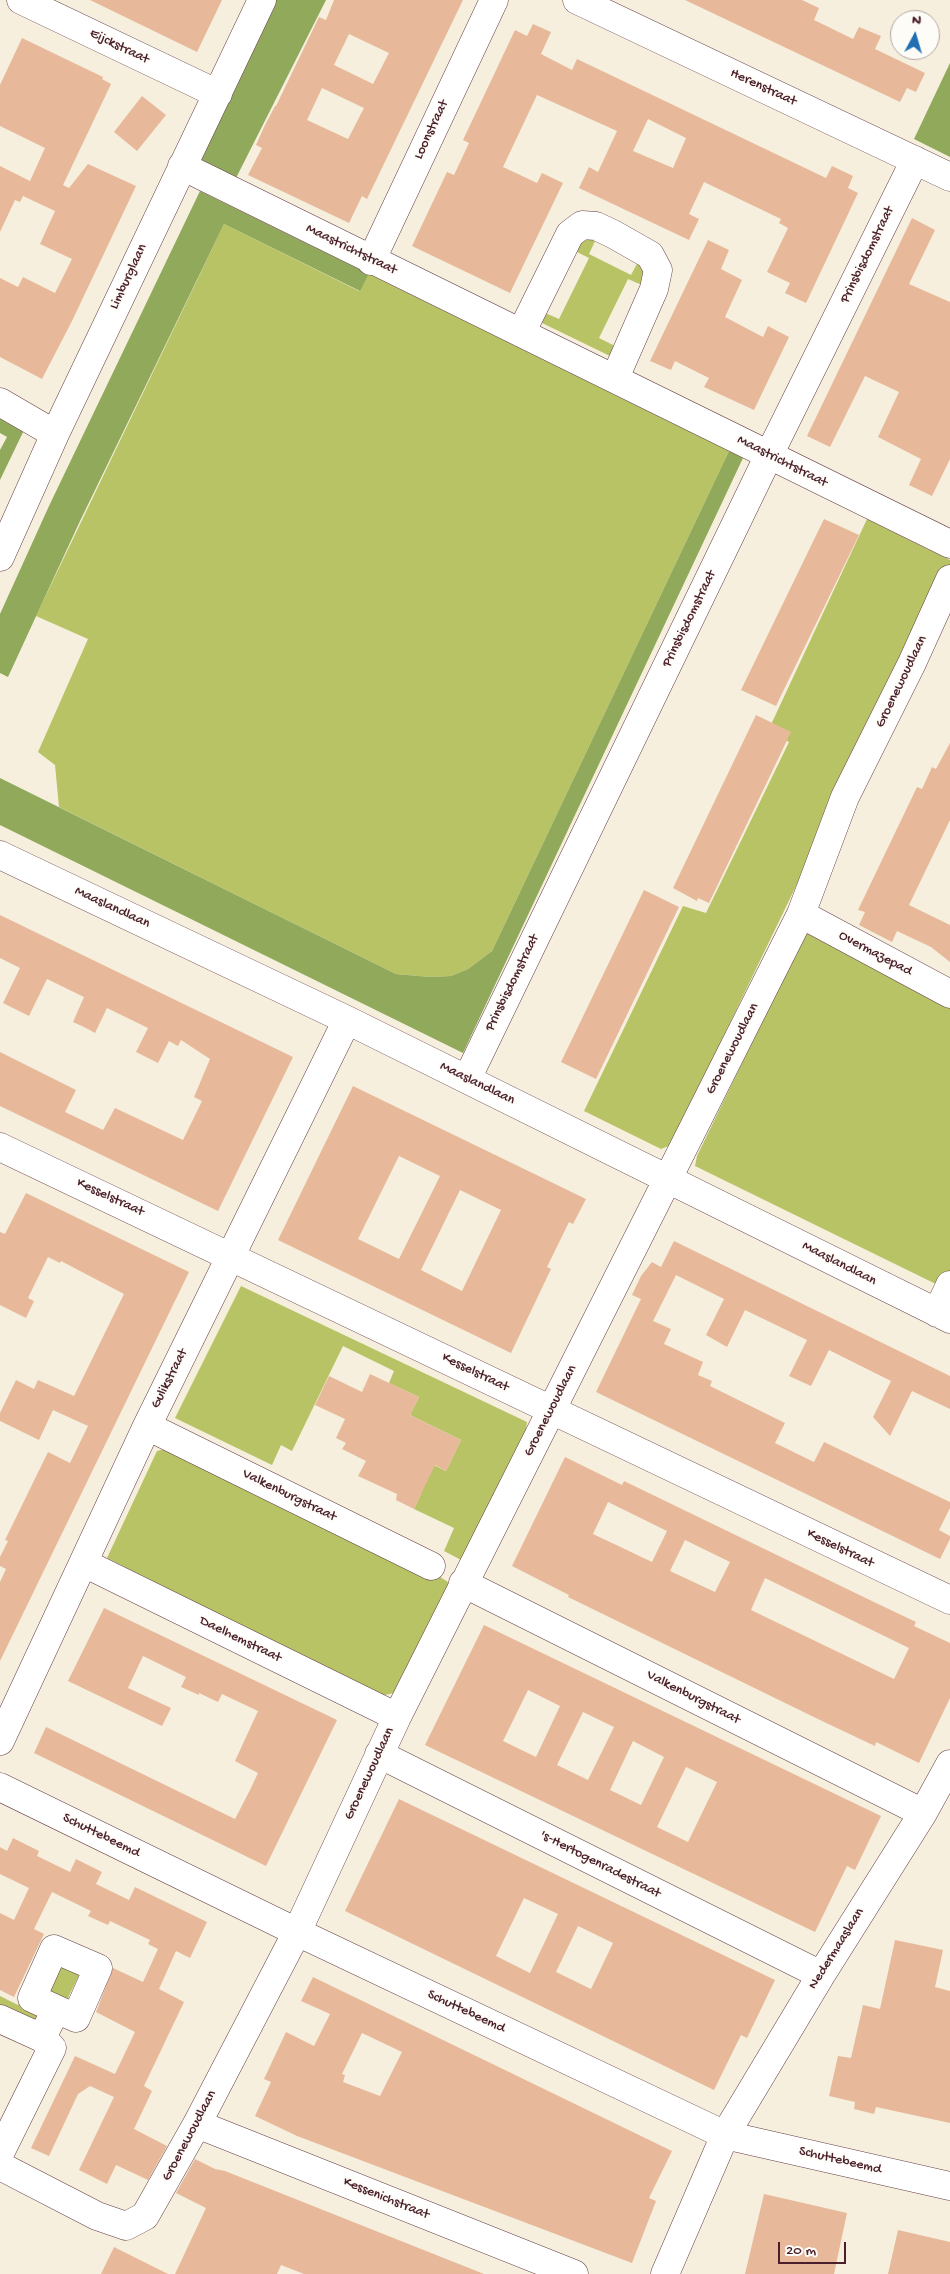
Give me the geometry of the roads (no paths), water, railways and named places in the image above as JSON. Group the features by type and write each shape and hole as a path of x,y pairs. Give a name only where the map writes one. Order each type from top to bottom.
{"street":[{"path":"0,8 4,0"},
{"name":"Eijckstraat","path":"20,0 218,94"},
{"name":"Limburglaan","path":"0,557 55,434 262,0"},
{"name":"Loonstraat","path":"371,261 494,0"},
{"name":"Herenstraat","path":"577,0 950,176"},
{"name":"Prinsbisdomstraat","path":"467,1079 769,455 915,160"},
{"name":"Maastrichtstraat","path":"182,166 371,261 615,378 950,544"},
{"path":"521,333 570,234 582,225 596,226 613,234 650,255 658,270 654,289 615,378"},
{"path":"0,402 55,434"},
{"name":"Groenewoudlaan","path":"0,2166 97,2216 126,2226 146,2216 197,2124 297,1932 379,1754 463,1583 552,1411 801,914 845,797 912,663 950,579"},
{"name":"Maaslandlaan","path":"0,855 347,1020 943,1316"},
{"name":"Overmazepad","path":"801,914 950,994"},
{"name":"Gulikstraat","path":"0,1741 147,1426 347,1020"},
{"name":"Kesselstraat","path":"3,1156 232,1256 552,1411 950,1600"},
{"path":"943,1316 950,1285"},
{"name":"Valkenburgstraat","path":"147,1426 431,1566"},
{"name":"Daelhemstraat","path":"84,1563 397,1717"},
{"name":"Valkenburgstraat","path":"463,1583 923,1813"},
{"name":"'s-Hertogenradestraat","path":"379,1754 821,1975"},
{"name":"Nedermaaslaan","path":"725,2135 821,1975 923,1813 950,1764"},
{"name":"Schuttebeemd","path":"0,1787 297,1932 725,2135 950,2186"},
{"path":"42,2038 56,2009"},
{"path":"0,2019 42,2038 52,2048 0,2153"},
{"name":"Kessenichstraat","path":"197,2124 574,2274"},
{"path":"665,2274 725,2135"}]}
